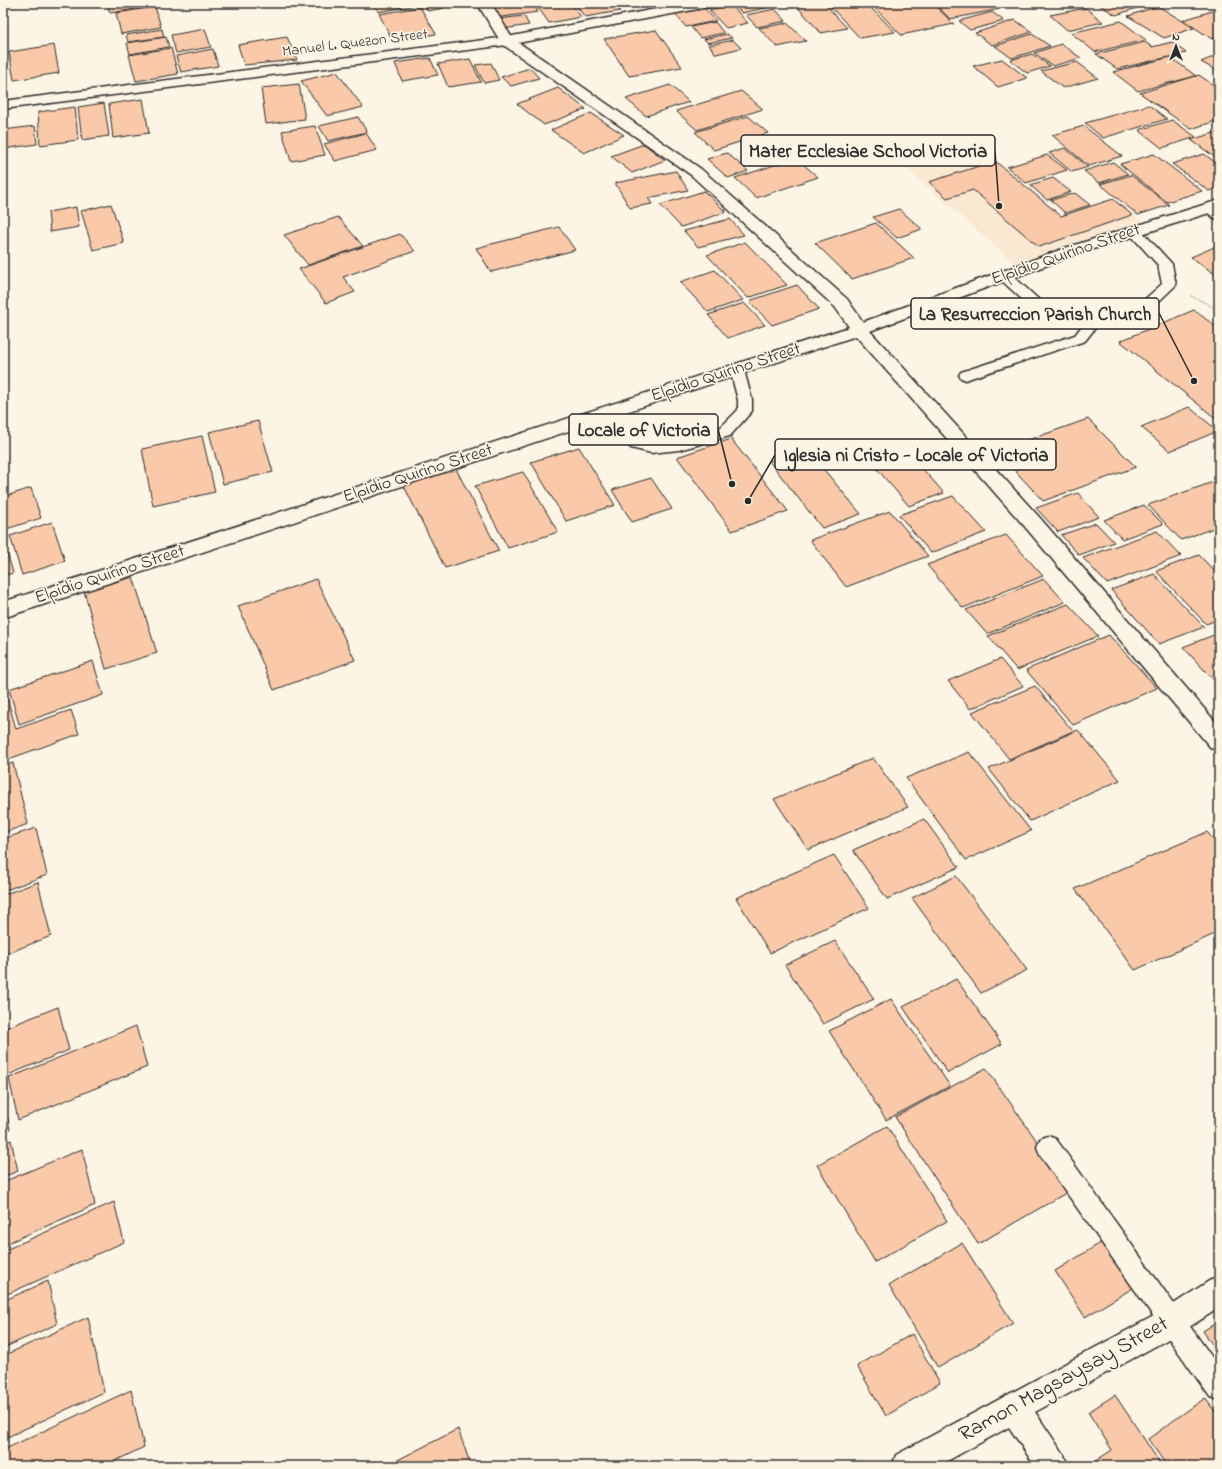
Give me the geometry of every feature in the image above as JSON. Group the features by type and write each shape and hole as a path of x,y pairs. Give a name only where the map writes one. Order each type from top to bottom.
{"street":[{"path":"484,3 507,40 696,172 841,303 860,329 1033,523 1219,742"},
{"name":"Manuel L. Quezon Street","path":"3,105 507,40 709,3"},
{"name":"Elpidio Quirino Street","path":"3,610 860,329 1071,251 1134,231 1216,210"},
{"name":"Ramon Magsaysay Street","path":"907,1466 1173,1321 1219,1291"},
{"path":"1014,1407 1053,1466"}],"lane":[{"path":"1005,276 1032,301 1056,314 1095,319 1135,309 1150,302 1169,285 1165,264 1134,231"},
{"path":"966,375 1080,338 1095,319"},
{"path":"603,414 636,444 651,448 679,445 725,432 745,411 745,400 737,370"},
{"path":"1048,1147 1173,1321 1219,1388"}],"path":[{"path":"1169,285 1208,304 1219,312"}],"shaded area":[{"path":"969,137 995,161 1061,216 1113,199 1150,227 1022,270 896,159"}],"building":[{"path":"107,3 154,3 155,6 110,13"},
{"path":"415,3 416,5 378,12 374,4"},
{"path":"423,3 441,3 444,8 428,11"},
{"path":"509,3 533,3 538,12 495,18 489,6"},
{"path":"535,3 571,3 581,17 549,23"},
{"path":"574,3 614,3 620,11 585,17"},
{"path":"748,3 766,3 770,7 742,13 735,6"},
{"path":"794,3 824,3 847,28 821,33"},
{"path":"827,3 866,3 895,32 860,38"},
{"path":"870,3 932,3 954,24 901,35"},
{"path":"934,3 993,3 1000,9 950,19"},
{"path":"1096,3 1139,3 1143,6 1116,15"},
{"path":"731,5 748,23 726,28 709,10"},
{"path":"1158,6 1194,28 1164,38 1128,16"},
{"path":"155,7 161,27 121,34 116,13"},
{"path":"420,7 436,34 393,41 379,14"},
{"path":"704,8 716,21 686,27 675,14"},
{"path":"1086,8 1103,22 1067,30 1050,15"},
{"path":"775,9 786,21 757,27 746,15"},
{"path":"1219,9 1219,37 1212,39 1183,20"},
{"path":"992,12 1004,21 970,30 959,21"},
{"path":"524,16 529,25 503,29 498,19"},
{"path":"1015,20 1032,32 992,45 975,33"},
{"path":"1121,21 1146,40 1095,52 1071,33"},
{"path":"715,22 724,33 700,38 691,27"},
{"path":"787,23 806,41 777,47 759,28"},
{"path":"162,29 164,37 128,42 126,35"},
{"path":"205,29 211,47 176,53 171,35"},
{"path":"656,30 682,67 629,76 604,39"},
{"path":"727,34 732,38 708,43 704,39"},
{"path":"1032,34 1050,46 1012,58 995,46"},
{"path":"166,37 169,47 130,54 127,43"},
{"path":"287,37 297,60 244,65 238,45"},
{"path":"733,40 741,48 716,54 709,45"},
{"path":"1145,42 1152,47 1172,42 1186,53 1117,69 1096,54"},
{"path":"1061,44 1081,58 1053,66 1034,53"},
{"path":"54,45 59,73 14,80 9,52"},
{"path":"171,48 178,74 136,81 129,55"},
{"path":"213,49 218,66 181,72 176,56"},
{"path":"1032,54 1050,66 1027,73 1010,60"},
{"path":"1218,55 1219,72 1201,62"},
{"path":"1170,57 1196,76 1138,91 1113,72"},
{"path":"430,58 438,75 402,81 395,63"},
{"path":"470,59 481,82 448,87 438,64"},
{"path":"1002,59 1027,78 998,87 973,66"},
{"path":"1077,62 1098,78 1063,88 1041,71"},
{"path":"491,63 499,80 484,83 475,65"},
{"path":"530,68 539,78 511,86 501,77"},
{"path":"337,72 363,107 327,116 301,81"},
{"path":"1199,75 1219,89 1219,120 1191,129 1140,93"},
{"path":"299,84 305,119 266,124 261,88"},
{"path":"670,85 689,102 646,116 626,99"},
{"path":"558,88 586,109 544,125 517,104"},
{"path":"741,91 763,109 697,130 676,111"},
{"path":"143,99 149,133 113,138 109,104"},
{"path":"104,103 109,136 82,140 78,107"},
{"path":"1149,105 1167,119 1103,138 1085,123"},
{"path":"75,107 78,140 40,145 38,112"},
{"path":"591,113 624,135 584,153 551,130"},
{"path":"748,116 768,133 714,150 695,132"},
{"path":"358,117 367,132 328,141 319,126"},
{"path":"1172,120 1196,137 1162,148 1139,130"},
{"path":"35,126 37,144 3,149 3,130"},
{"path":"315,126 325,155 291,161 282,131"},
{"path":"1084,126 1122,156 1089,166 1052,135"},
{"path":"1217,132 1219,133 1219,157 1216,158 1191,140"},
{"path":"366,133 377,150 335,161 324,144"},
{"path":"644,144 665,160 632,173 611,156"},
{"path":"1065,148 1088,167 1072,172 1049,153"},
{"path":"727,153 748,171 728,178 707,159"},
{"path":"1154,154 1202,191 1167,202 1120,164"},
{"path":"1204,154 1219,165 1219,187 1209,191 1172,164"},
{"path":"1047,155 1067,170 1026,183 1007,167"},
{"path":"796,158 818,177 756,198 735,178"},
{"path":"995,161 1061,216 1113,199 1132,215 1039,247 973,190 947,198 929,182"},
{"path":"1113,162 1128,174 1099,183 1084,171"},
{"path":"676,171 688,190 648,198 652,204 630,208 615,183"},
{"path":"1131,175 1169,205 1138,215 1100,184"},
{"path":"1053,178 1071,192 1047,200 1030,185"},
{"path":"704,191 726,212 681,227 660,205"},
{"path":"1075,193 1090,205 1065,213 1051,200"},
{"path":"111,204 124,243 93,250 81,211"},
{"path":"76,207 79,227 50,232 48,212"},
{"path":"899,209 922,229 897,238 873,217"},
{"path":"338,217 363,246 308,265 284,235"},
{"path":"730,219 744,235 698,247 684,231"},
{"path":"876,223 914,258 852,279 815,243"},
{"path":"559,227 575,250 491,272 476,248"},
{"path":"400,234 415,251 343,277 355,292 326,303 299,269"},
{"path":"745,242 787,285 748,298 707,255"},
{"path":"1219,245 1219,277 1191,257"},
{"path":"715,270 743,300 708,312 680,282"},
{"path":"797,285 819,309 772,325 749,301"},
{"path":"744,303 765,325 728,338 708,315"},
{"path":"1194,310 1219,329 1219,421 1120,341"},
{"path":"1189,407 1218,431 1170,451 1141,427"},
{"path":"1088,419 1136,467 1043,501 997,451"},
{"path":"258,421 273,472 223,484 209,432"},
{"path":"202,436 215,492 153,506 142,449"},
{"path":"731,439 788,511 732,531 677,457"},
{"path":"579,447 615,505 566,521 531,462"},
{"path":"806,448 861,514 822,528 769,461"},
{"path":"912,457 944,493 909,506 877,469"},
{"path":"455,467 499,551 445,568 402,482"},
{"path":"523,472 558,532 508,548 475,486"},
{"path":"651,478 672,509 632,522 612,490"},
{"path":"1216,481 1219,484 1219,526 1181,540 1148,505"},
{"path":"31,488 41,518 3,530 3,497"},
{"path":"1078,493 1099,517 1058,532 1036,508"},
{"path":"953,496 986,532 931,553 899,515"},
{"path":"1144,505 1163,524 1122,539 1104,520"},
{"path":"890,511 928,556 846,587 810,540"},
{"path":"52,522 65,561 22,575 10,536"},
{"path":"1096,523 1114,542 1079,555 1061,535"},
{"path":"1157,531 1181,556 1107,584 1083,558"},
{"path":"1006,535 1043,576 963,608 927,565"},
{"path":"3,539 13,573 3,576"},
{"path":"1199,555 1219,576 1219,619 1206,624 1156,571"},
{"path":"1154,574 1204,627 1159,644 1111,590"},
{"path":"133,577 157,653 106,669 84,591"},
{"path":"316,579 355,660 274,690 238,606"},
{"path":"1044,579 1065,602 987,634 966,610"},
{"path":"1068,604 1098,636 1017,670 988,636"},
{"path":"1219,633 1219,686 1183,647"},
{"path":"1109,635 1157,688 1073,725 1026,670"},
{"path":"1000,659 1023,686 970,709 948,681"},
{"path":"93,661 103,695 19,724 9,689"},
{"path":"1035,686 1073,731 1009,759 972,712"},
{"path":"7,697 16,729 71,710 79,734 3,761 3,698"},
{"path":"1078,730 1120,780 1030,821 989,769"},
{"path":"969,752 1031,831 966,860 906,778"},
{"path":"873,758 908,807 808,850 774,799"},
{"path":"13,763 28,824 3,833 3,766"},
{"path":"924,819 959,867 887,899 853,850"},
{"path":"36,828 47,875 3,891 3,839"},
{"path":"1207,832 1219,846 1219,932 1135,970 1075,889"},
{"path":"834,855 869,908 770,953 736,898"},
{"path":"956,876 1027,970 981,993 912,898"},
{"path":"38,882 51,936 3,955 3,895"},
{"path":"835,941 874,999 823,1024 785,965"},
{"path":"956,979 1002,1044 948,1073 903,1007"},
{"path":"891,999 950,1086 886,1120 829,1031"},
{"path":"58,1007 69,1050 3,1077 3,1029"},
{"path":"136,1026 147,1067 18,1120 9,1078"},
{"path":"986,1068 1071,1190 978,1244 895,1117"},
{"path":"3,1097 10,1129 3,1132"},
{"path":"887,1126 947,1221 875,1262 817,1165"},
{"path":"11,1140 18,1171 3,1177 3,1143"},
{"path":"82,1149 95,1205 3,1245 3,1182"},
{"path":"114,1202 124,1242 3,1296 3,1251"},
{"path":"1107,1239 1138,1285 1085,1317 1055,1271"},
{"path":"962,1243 1013,1323 938,1368 889,1285"},
{"path":"48,1281 57,1324 3,1348 3,1301"},
{"path":"88,1317 104,1392 3,1439 3,1356"},
{"path":"1219,1321 1219,1354 1203,1331"},
{"path":"912,1334 940,1383 886,1416 857,1366"},
{"path":"131,1390 144,1447 105,1466 3,1466 3,1450"},
{"path":"1115,1395 1162,1466 1088,1466 1112,1450 1088,1412"},
{"path":"1205,1398 1219,1417 1219,1466 1167,1466 1148,1439"},
{"path":"458,1429 471,1466 386,1466"}],"place":[{"name":"Mater Ecclesiae School Victoria","path":"999,206"},
{"name":"La Resurreccion Parish Church","path":"1194,381"},
{"name":"Locale of Victoria","path":"732,484"},
{"name":"Iglesia ni Cristo - Locale of Victoria","path":"748,501"}]}
